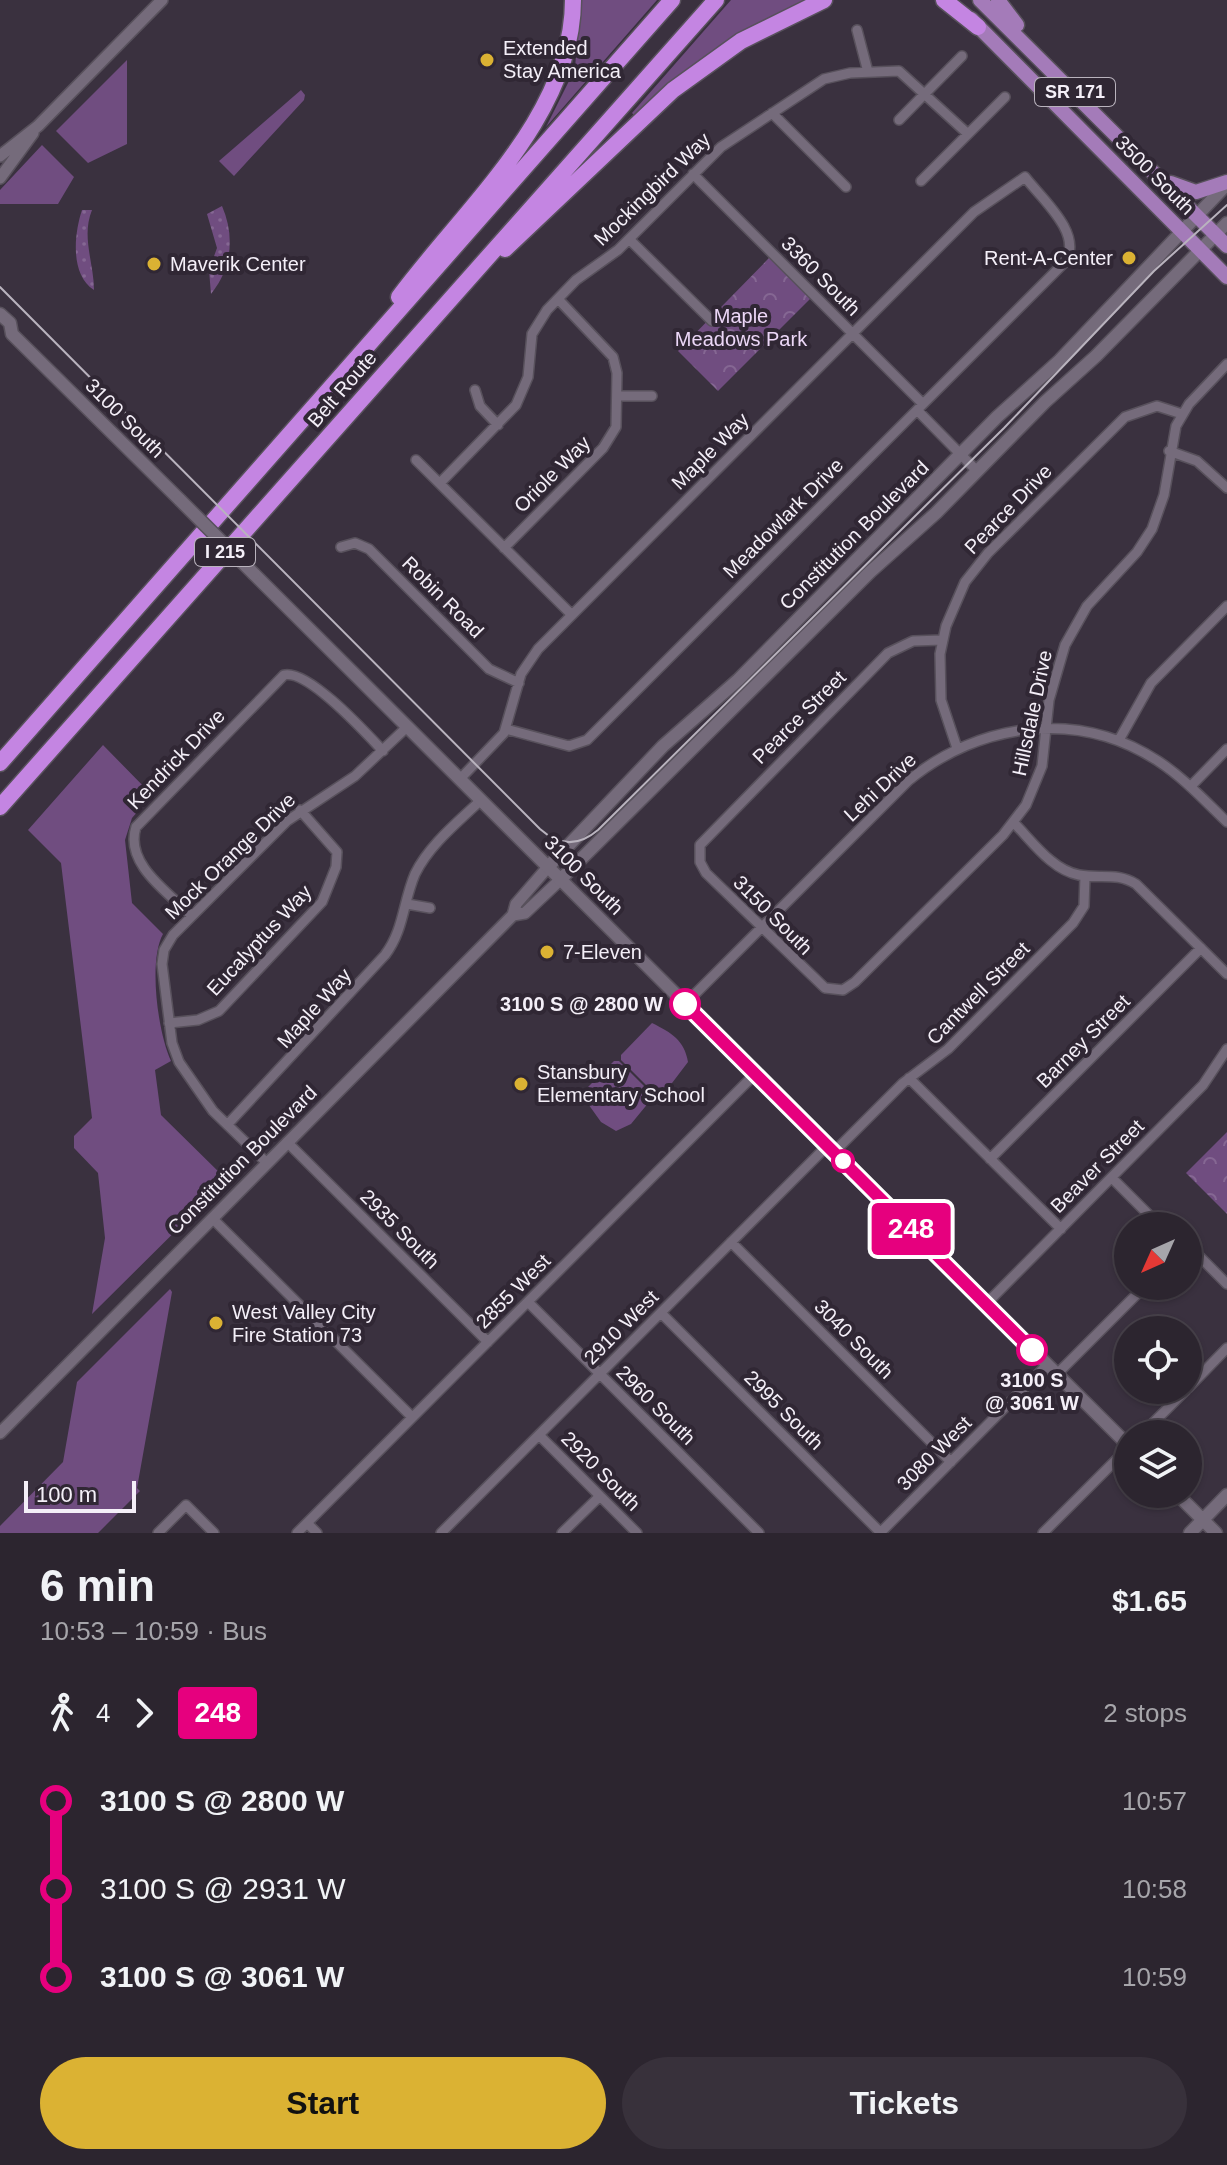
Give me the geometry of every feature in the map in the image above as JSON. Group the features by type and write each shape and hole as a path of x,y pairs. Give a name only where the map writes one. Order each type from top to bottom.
{"highway":[{"path":"548,100 563,48 566,0"},
{"path":"361,356 416,273 528,135 548,100 566,55 573,0"},
{"name":"Belt Route","path":"0,763 672,0"},
{"name":"Belt Route","path":"0,807 449,297 716,0"},
{"path":"449,297 673,90 741,41 819,3 836,0"},
{"path":"944,0 978,27"}],"main road":[{"name":"3500 South","path":"951,0 1227,277"},
{"name":"3500 South","path":"980,0 1227,246"},
{"path":"998,0 1029,46"},
{"path":"1153,170 1171,183 1196,192 1227,183"},
{"name":"Constitution Boulevard","path":"548,867 663,746 738,680 961,455 1060,360 1227,183"},
{"name":"Constitution Boulevard","path":"560,880 1227,223"},
{"name":"3100 South","path":"0,314 10,323 6,332 180,500 1114,1433"},
{"path":"1190,1533 1227,1495"},
{"path":"1191,1508 1216,1533"}],"street":[{"path":"0,156 38,126 162,0"},
{"path":"857,30 868,72"},
{"path":"899,120 962,56"},
{"name":"Mockingbird Way","path":"440,483 498,425 521,396 528,377 532,334 558,299 629,239 721,147 772,113 830,77 903,72 968,134"},
{"path":"921,181 1005,97"},
{"path":"772,113 846,187"},
{"path":"0,178 38,126"},
{"name":"3360 South","path":"693,174 853,333 977,471"},
{"name":"Maple Way","path":"460,779 506,729 519,683 533,655 974,212 1025,177 1069,236 1071,251 1065,262"},
{"path":"629,239 712,321"},
{"name":"Meadowlark Drive","path":"506,729 569,746 587,740 1065,262"},
{"name":"Oriole Way","path":"504,548 608,442 616,427 616,367 609,351 558,299"},
{"name":"Hillsdale Drive","path":"838,991 859,979 1014,823 1039,777 1055,672 1065,645 1087,606 1137,552 1152,529 1164,495 1169,451 1182,414 1227,364"},
{"path":"475,390 480,406 498,425"},
{"path":"617,396 652,396"},
{"name":"Pearce Drive","path":"957,748 941,700 942,640 957,596 976,567 1131,413 1151,406 1182,414"},
{"path":"1169,451 1197,461 1227,488"},
{"path":"416,460 572,615"},
{"name":"Robin Road","path":"341,547 355,543 369,549 489,669 519,683"},
{"path":"1119,740 1151,683 1227,606"},
{"name":"Pearce Street","path":"699,850 709,832 888,653 913,641 942,640"},
{"name":"Kendrick Drive","path":"192,916 139,862 133,845 136,827 289,673 331,700 383,751"},
{"name":"Mock Orange Drive","path":"267,1163 213,1111 179,1062 169,1023 162,955 169,939 300,810 355,776 407,727"},
{"name":"Lehi Drive","path":"685,1004 908,781 957,748 1005,732 1047,728 1092,733 1119,740 1158,761 1191,786 1227,822"},
{"path":"1191,786 1227,749"},
{"name":"Maple Way","path":"228,1124 385,955 399,933 414,878 428,854 481,800"},
{"name":"Eucalyptus Way","path":"169,1023 198,1020 219,1011 326,895 337,864 337,852 300,810"},
{"path":"1014,823 1053,862 1069,872 1085,876 1112,875 1130,881 1227,974"},
{"name":"3150 South","path":"699,850 706,873 819,985 838,991"},
{"name":"Constitution Boulevard","path":"0,1433 513,915 516,904 548,867"},
{"name":"Cantwell Street","path":"830,1149 909,1078 942,1055 1078,918 1084,906 1085,876"},
{"name":"Constitution Boulevard","path":"513,915 525,913 560,880"},
{"path":"407,904 430,908"},
{"name":"Barney Street","path":"990,1159 1201,948"},
{"name":"Beaver Street","path":"986,1304 1209,1079 1227,1049"},
{"name":"2855 West","path":"297,1533 755,1074"},
{"path":"909,1078 1061,1229"},
{"name":"2935 South","path":"287,1142 488,1342"},
{"name":"2910 West","path":"441,1533 731,1242 830,1149"},
{"path":"1112,1178 1146,1212"},
{"path":"212,1218 412,1417"},
{"name":"3040 South","path":"731,1242 951,1462"},
{"path":"1202,1259 1227,1284"},
{"name":"3080 West","path":"880,1533 951,1462 1130,1300"},
{"name":"2960 South","path":"528,1302 759,1533"},
{"name":"2995 South","path":"661,1313 880,1533"},
{"path":"1202,1374 1227,1348"},
{"path":"1156,1420 1172,1404"},
{"name":"2920 South","path":"539,1435 637,1533"},
{"path":"1043,1533 1114,1461"},
{"path":"562,1533 600,1496"},
{"path":"158,1533 186,1505 214,1533"},
{"path":"307,1523 317,1533"}],"green space":[{"path":"580,0 657,0 546,127 575,69"},
{"path":"731,0 815,0 635,116 632,113"},
{"path":"127,60 127,144 88,163 56,131"},
{"path":"301,90 304,100 234,176 219,161"},
{"path":"42,145 74,177 58,204 0,204 0,190"},
{"path":"222,206 229,229 229,252 223,274 211,294 209,270 217,248 207,214"},
{"path":"82,210 92,210 88,240 94,290 81,275 76,253"},
{"name":"Maple Meadows Park","path":"770,257 811,298 718,391 678,351"},
{"path":"103,745 152,795 132,818 125,840 132,903 163,934 156,961 156,997 171,1061 155,1070 161,1115 227,1180 92,1314 105,1238 98,1173 74,1148 74,1136 92,1118 61,863 28,830"},
{"path":"652,1023 676,1038 684,1048 688,1062 669,1087 655,1094 621,1060 621,1055"},
{"path":"614,1061 619,1061 654,1096 631,1124 616,1131 601,1122 581,1094"},
{"path":"1227,1132 1227,1214 1186,1173"},
{"path":"170,1289 172,1292 137,1488 140,1491 98,1533 0,1533 0,1526 63,1462 77,1382"}],"tram line":[{"path":"0,287 540,829 554,839 576,842 598,830 1004,428 1154,271 1227,205"}],"bus line":[{"name":"248","path":"685,1004 1032,1350"}],"place":[{"name":"Extended Stay America","path":"487,60"},
{"name":"Rent-A-Center","path":"1129,258"},
{"name":"Maverik Center","path":"154,264"},
{"name":"7-Eleven","path":"547,952"},
{"name":"3100 S @ 2800 W","path":"685,1004"},
{"name":"Stansbury Elementary School","path":"521,1084"},
{"name":"West Valley City Fire Station 73","path":"216,1323"},
{"name":"3100 S @ 3061 W","path":"1032,1350"}]}
